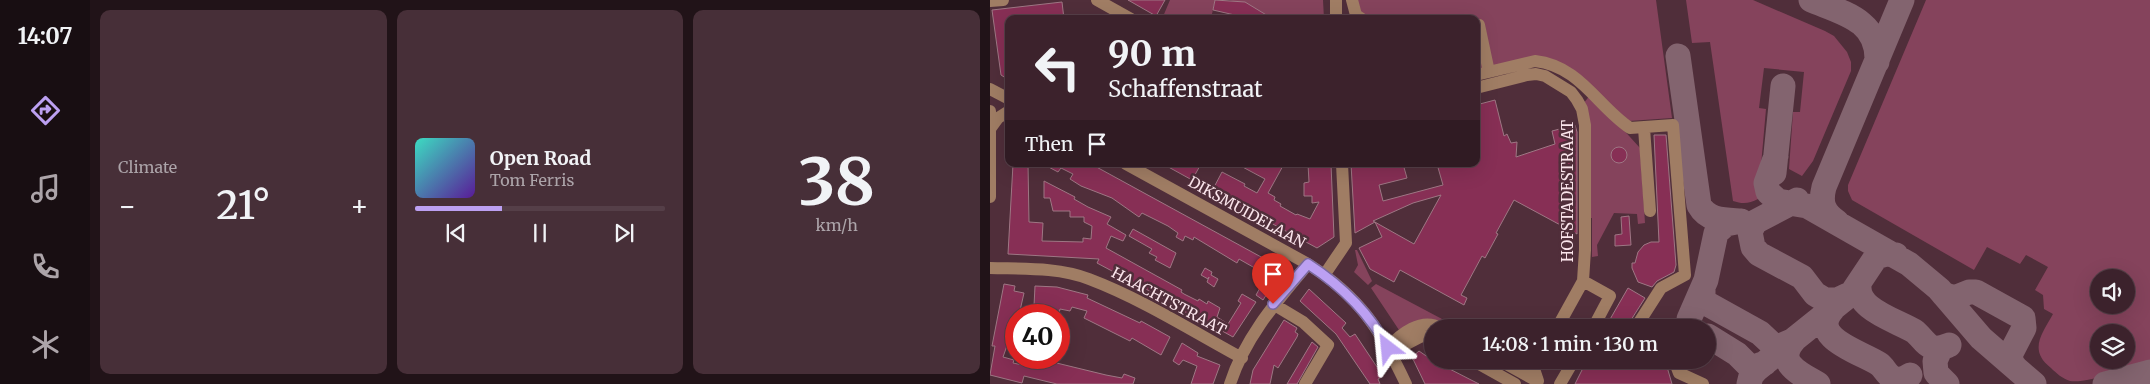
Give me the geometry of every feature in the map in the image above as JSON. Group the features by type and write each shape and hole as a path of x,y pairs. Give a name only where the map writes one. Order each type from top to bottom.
{"street":[{"path":"990,1 1003,0"},
{"path":"1097,0 1124,15"},
{"path":"1336,0 1336,15"},
{"path":"1352,0 1356,15"},
{"path":"1480,29 1490,72"},
{"path":"1480,74 1535,61 1542,62 1573,76 1630,128 1673,125 1685,275 1661,288 1641,319"},
{"name":"HOFSTADESTRAAT","path":"1480,87 1527,75 1545,76 1571,92 1584,116 1585,250 1583,281 1562,319"},
{"path":"990,89 1005,97"},
{"path":"990,111 990,197"},
{"path":"990,129 998,118 1005,114"},
{"path":"1644,128 1650,211"},
{"path":"1325,274 1346,244 1342,167"},
{"name":"DIKSMUIDELAAN","path":"1148,169 1325,274 1364,310 1377,327 1406,384"},
{"path":"1230,384 1260,323 1273,304 1308,264"},
{"name":"HAACHTSTRAAT","path":"990,268 1056,272 1088,278 1124,294 1242,358"},
{"path":"1583,281 1610,296 1598,319"},
{"path":"1273,304 1303,322 1328,346 1305,384"},
{"path":"1388,348 1397,337 1424,325"},
{"path":"1388,348 1401,347 1424,336"},
{"path":"1488,369 1515,384"},
{"path":"1515,369 1539,382"},
{"path":"1534,369 1539,382"},
{"path":"1560,384 1569,369"},
{"path":"1677,369 1679,373 1703,384"}],"shaded area":[{"path":"1170,0 1215,0 1212,14 1216,15 1164,15"},
{"path":"1229,0 1323,0 1324,15 1260,15 1252,7"},
{"path":"1355,0 1656,0 1672,118 1629,121 1552,62 1480,71 1480,15 1368,15 1362,13"},
{"path":"1686,0 1753,0 1834,36 1847,52 1851,62 1851,71 1813,161 1802,176 1789,169 1793,112 1800,112 1804,72 1764,68 1759,108 1766,109 1758,199 1749,203 1733,201 1710,42 1692,43"},
{"path":"1926,0 2150,0 2150,362 2135,366 2135,324 2090,324 2090,369 2127,369 2087,380 2070,381 2065,379 2057,374 2040,355 2039,342 2041,335 2053,314 2044,309 2043,295 2035,290 2048,267 2026,255 2020,264 1987,247 1974,270 1852,200 1848,191 1848,185"},
{"path":"1591,94 1640,148 1645,223 1638,224 1637,214 1614,213 1597,245 1598,256 1592,257 1592,218 1588,218 1583,104"},
{"path":"1355,250 1357,250 1372,281 1368,285 1354,272 1358,265"},
{"path":"1376,284 1442,319 1424,319 1424,322 1399,330 1371,288"}],"building":[{"path":"1128,0 1165,0 1157,15"},
{"path":"1215,0 1245,2 1266,15 1235,15 1213,10"},
{"path":"1062,2 1064,15 1005,15 1005,78 1001,75 992,10"},
{"path":"1495,100 1504,136 1507,134 1511,143 1517,142 1516,157 1555,144 1552,131 1575,125 1577,132 1577,234 1514,200 1485,258 1482,256 1461,295 1467,298 1464,305 1400,270 1394,282 1370,269 1359,248 1382,237 1375,222 1355,233 1351,167 1404,167 1407,178 1379,185 1383,201 1443,185 1438,167 1480,167 1480,104","holes":["1441,195 1414,244 1373,221 1413,203"]},
{"path":"1654,135 1666,135 1676,265 1674,272 1657,281 1652,287 1638,282 1632,268 1632,263 1635,263 1638,252 1644,245 1651,242 1659,242"},
{"path":"1619,147 1625,149 1627,155 1625,161 1619,163 1613,161 1611,155 1613,149"},
{"path":"1013,167 1028,167 1029,222 1043,223 1042,241 1083,242 1083,238 1091,239 1092,226 1084,222 1084,217 1070,217 1070,211 1053,211 1050,198 1044,198 1044,181 1075,197 1074,199 1088,207 1111,217 1107,224 1126,235 1123,241 1111,236 1106,248 1182,290 1181,292 1184,294 1207,304 1208,301 1220,308 1217,317 1228,324 1241,303 1238,301 1242,294 1256,302 1233,337 1188,312 1185,314 1185,310 1097,263 1099,259 1008,254"},
{"path":"1049,167 1096,167 1263,258 1287,274 1280,282 1276,280 1263,300 1256,295 1265,279 1262,276 1263,274 1253,267 1239,259 1237,263 1194,237 1193,240 1185,236 1183,241 1176,237 1178,233 1168,226 1142,213 1139,217 1112,198 1081,186 1070,179 1073,174 1061,168 1058,172"},
{"path":"1168,167 1199,167 1192,180"},
{"path":"1243,167 1282,167 1268,193 1275,197 1274,200 1281,204 1280,206 1296,215 1310,219 1319,202 1312,203 1312,196 1304,196 1304,183 1309,182 1308,167 1331,167 1334,237 1317,248 1212,191 1222,172 1245,184 1244,186 1257,193 1265,179"},
{"path":"1629,216 1631,245 1615,246 1615,235 1622,234 1621,217"},
{"path":"1133,229 1176,253 1170,268 1155,260 1157,257 1149,253 1152,249 1129,236"},
{"path":"1205,268 1218,279 1214,287 1207,282 1209,277 1208,279 1201,275"},
{"path":"1004,284 1015,286 1014,291 1024,293 1022,304 1005,304 1005,351 1003,357 1005,358 1005,369 1070,369 1070,366 1122,378 1124,374 1135,378 1133,384 1057,384 1024,376 1022,383 990,375 995,346 992,346"},
{"path":"1035,286 1057,287 1088,295 1087,298 1140,323 1141,321 1170,337 1161,355 1132,338 1130,341 1084,318 1087,311 1072,307 1070,311 1070,304 1034,304"},
{"path":"1628,288 1645,298 1632,319 1610,319"},
{"path":"1309,289 1346,323 1342,328 1350,337 1355,334 1383,376 1378,379 1380,384 1370,384 1336,334 1300,301"},
{"path":"1284,320 1297,328 1295,332 1298,334 1297,337 1278,368 1274,365 1270,384 1250,384 1253,370"},
{"path":"1312,342 1318,347 1297,384 1287,384"},
{"path":"1182,343 1198,353 1197,356 1220,365 1213,384 1191,384 1197,366 1183,360 1179,365 1173,361"},
{"path":"1419,351 1424,354 1424,369 1450,369 1479,384 1425,384 1412,357"},
{"path":"1582,369 1668,369 1672,384 1575,384"}],"taxiway":[{"path":"1811,0 1846,14 1865,27 1872,36 1876,48 1877,62"},
{"path":"1837,222 1828,215 1824,207 1822,198 1824,187 1902,0"},
{"path":"1678,56 1699,205 1707,214 1717,219 1741,221"},
{"path":"1774,173 1783,86"},
{"path":"1776,156 1766,183 1768,192 1778,201 1807,206 1909,264 1939,289 1981,338 2034,384"},
{"path":"1797,200 1755,222 1750,232 1753,247 1759,254 1802,277 1815,294 1825,300 1837,300 1852,293"},
{"path":"1689,319 1706,280 1716,233 1726,224 1741,221"},
{"path":"1749,384 1751,376 1756,370 1852,293 1876,257 1886,254 1896,255"},
{"path":"1860,281 1859,290 1862,299 1868,306 1914,331 1931,347 1942,348 1949,345"},
{"path":"1703,288 1703,297 1706,303 1760,333 1773,345 1780,346 1794,340"},
{"path":"1943,294 1954,298 1969,292 1976,292 2023,318 2024,328 2010,355 2012,364 2015,367"},
{"path":"1833,309 1827,319 1827,328 1831,336 1850,349 1879,364 1893,378 1902,379 1910,375"},
{"path":"1794,340 1789,348 1788,361 1798,372 1818,384"},
{"path":"1716,341 1737,354 1749,366 1765,363"},
{"path":"1939,352 1935,361 1936,373 1947,384"},
{"path":"2105,384 2150,372"}],"route":[{"path":"1273,304 1308,264 1335,282 1364,310 1377,327 1388,348"}]}
